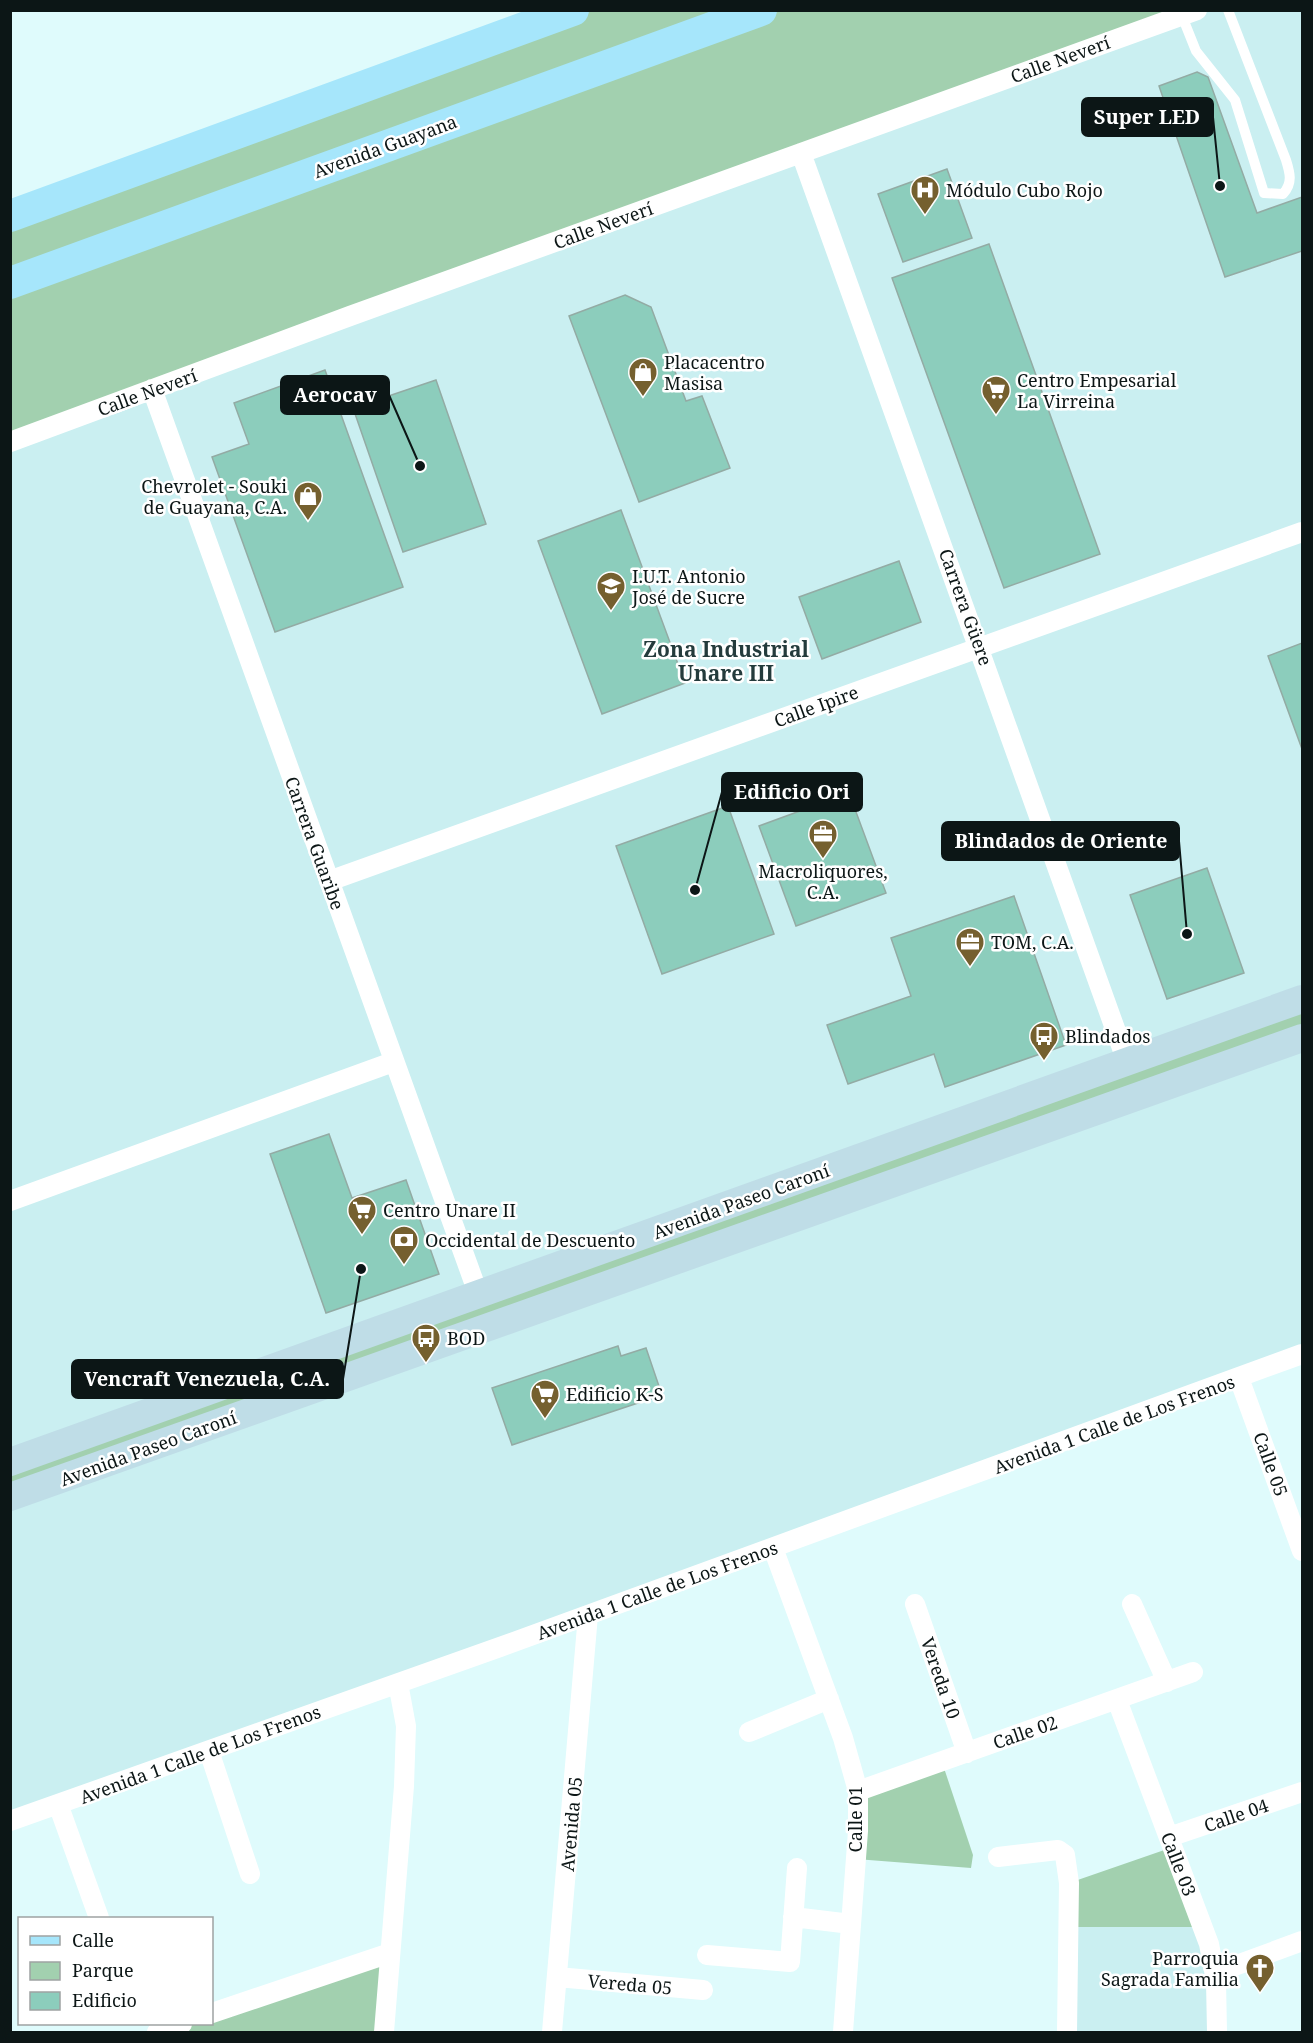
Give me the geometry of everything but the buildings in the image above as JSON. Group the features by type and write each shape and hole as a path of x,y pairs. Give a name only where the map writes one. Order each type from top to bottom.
{"main road":[{"path":"10,216 573,10"},
{"name":"Avenida Guayana","path":"10,283 761,10"}],"street":[{"name":"Calle Neverí","path":"10,442 1190,13"},
{"name":"Carrera Güere","path":"801,153 980,647 1126,1062"},
{"name":"Carrera Guaribe","path":"152,389 479,1296"},
{"name":"Calle Ipire","path":"329,881 1302,532"},
{"name":"Avenida Paseo Caroní","path":"10,1462 479,1296 1302,999"},
{"name":"Avenida Paseo Caroní","path":"10,1497 1302,1038"},
{"path":"10,1201 393,1062"},
{"name":"Avenida 1 Calle de Los Frenos","path":"10,1821 588,1615 1302,1354"},
{"name":"Calle 05","path":"1239,1378 1302,1551"},
{"name":"Calle 01","path":"773,1548 851,1760 858,1791 843,2032"},
{"name":"Vereda 10","path":"915,1604 967,1753"},
{"path":"1132,1604 1167,1682"},
{"name":"Avenida 05","path":"552,2032 588,1615"},
{"name":"Calle 02","path":"858,1791 1193,1672"},
{"path":"384,2032 405,1754 406,1726 398,1683"},
{"path":"749,1732 829,1699"},
{"name":"Calle 03","path":"1117,1700 1209,1944 1215,1973 1217,2032"},
{"path":"209,1751 250,1874"},
{"name":"Calle 04","path":"1169,1838 1302,1792"},
{"path":"58,1804 99,1917"},
{"path":"998,1857 1058,1850 1065,1855 1069,1883 1067,2032"},
{"path":"707,1954 790,1962 797,1868"},
{"path":"793,1917 851,1924"},
{"path":"1215,1973 1302,1941"},
{"path":"213,2013 390,1953"},
{"name":"Vereda 05","path":"557,1977 703,1990"},
{"path":"157,2032 179,2025"}],"lane":[{"path":"1190,13 1196,51 1235,100 1264,193 1283,194 1289,187 1290,176 1286,160 1228,10"}],"shaded area":[{"path":"1197,11 1302,11 1302,999 11,1462 11,440"},
{"path":"1302,1038 1302,1354 11,1821 10,1497"},
{"path":"1069,1927 1203,1927 1217,2032 1067,2032"}],"green space":[{"path":"573,11 1197,11 11,440 10,216"},
{"path":"1302,999 1302,1038 11,1497 10,1462"},
{"path":"942,1762 973,1855 971,1868 856,1859 858,1791"},
{"path":"1173,1847 1203,1927 1069,1927 1069,1883"},
{"path":"390,1953 384,2032 157,2032 179,2025 213,2025 213,2013"}],"place":[{"name":"Super LED","path":"1220,186"},
{"name":"Módulo Cubo Rojo","path":"925,216"},
{"name":"Placacentro Masisa","path":"643,398"},
{"name":"Centro Empesarial La Virreina","path":"996,416"},
{"name":"Aerocav","path":"420,466"},
{"name":"Chevrolet - Souki de Guayana, C.A.","path":"308,522"},
{"name":"I.U.T. Antonio José de Sucre","path":"611,612"},
{"name":"Macroliquores, C.A.","path":"823,860"},
{"name":"Edificio Ori","path":"695,890"},
{"name":"Blindados de Oriente","path":"1187,934"},
{"name":"TOM, C.A.","path":"970,968"},
{"name":"Blindados","path":"1044,1062"},
{"name":"Centro Unare II","path":"362,1236"},
{"name":"Occidental de Descuento","path":"404,1266"},
{"name":"Vencraft Venezuela, C.A.","path":"361,1269"},
{"name":"BOD","path":"426,1364"},
{"name":"Edificio K-S","path":"545,1420"},
{"name":"Parroquia Sagrada Familia","path":"1260,1994"}],"district":[{"name":"Zona Industrial Unare III","path":"726,661"}]}
